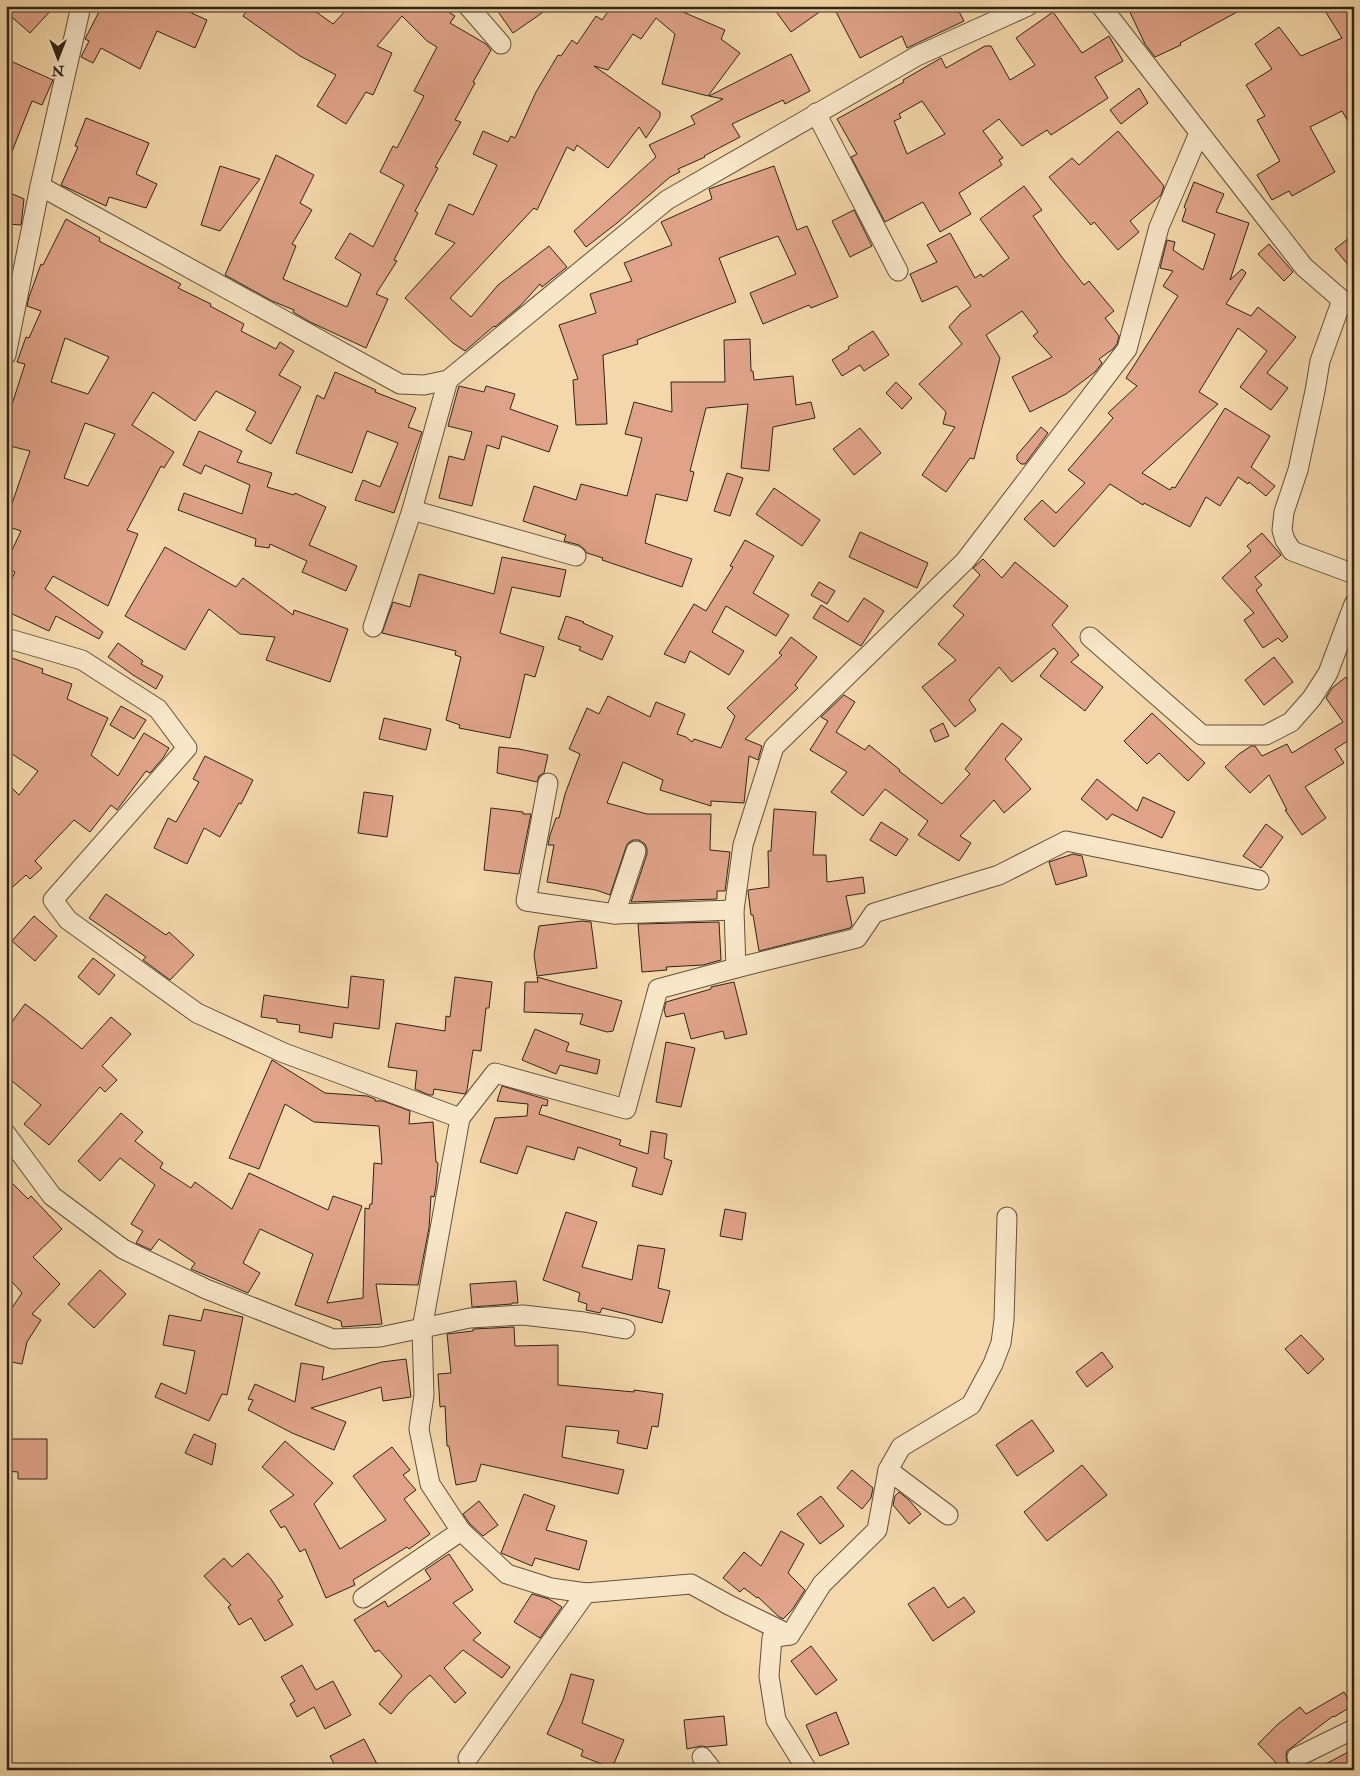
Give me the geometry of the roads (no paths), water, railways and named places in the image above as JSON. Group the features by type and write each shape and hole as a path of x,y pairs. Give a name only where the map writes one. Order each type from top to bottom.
{"street":[{"path":"6,355 40,186 81,6"},
{"path":"468,6 501,44"},
{"path":"40,186 400,384 424,385 448,380 667,200 917,56 1028,6"},
{"path":"1101,6 1304,267 1348,304 1320,360 1300,462 1284,512 1282,530 1285,540 1292,551 1354,574"},
{"path":"816,113 898,271"},
{"path":"736,968 734,910 743,845 774,747 964,561 1127,349 1159,227 1199,133"},
{"path":"373,627 412,510 448,380"},
{"path":"412,510 576,556"},
{"path":"1090,637 1202,735 1266,735 1291,722 1312,698 1328,673 1354,604"},
{"path":"6,638 82,660 158,709 187,748 53,900 68,920 197,1013 284,1053 460,1118"},
{"path":"548,783 526,901 615,914 734,910"},
{"path":"790,1635 691,1584 586,1593 551,1588 507,1574 461,1531 430,1484 419,1429 424,1395 422,1329 460,1118 495,1072 626,1109 658,989 857,938 874,913 999,875 1066,841 1259,880"},
{"path":"615,914 636,851"},
{"path":"6,1134 52,1196 123,1249 206,1289 333,1339 380,1337 470,1318 524,1315 584,1322 625,1330"},
{"path":"807,1770 776,1720 770,1676 772,1638 790,1635 822,1584 877,1530 888,1470 901,1448 971,1405 993,1364 1001,1343 1004,1320 1007,1218"},
{"path":"888,1470 948,1515"},
{"path":"363,1598 461,1531"},
{"path":"468,1758 586,1593"},
{"path":"1297,1757 1354,1729"}]}
